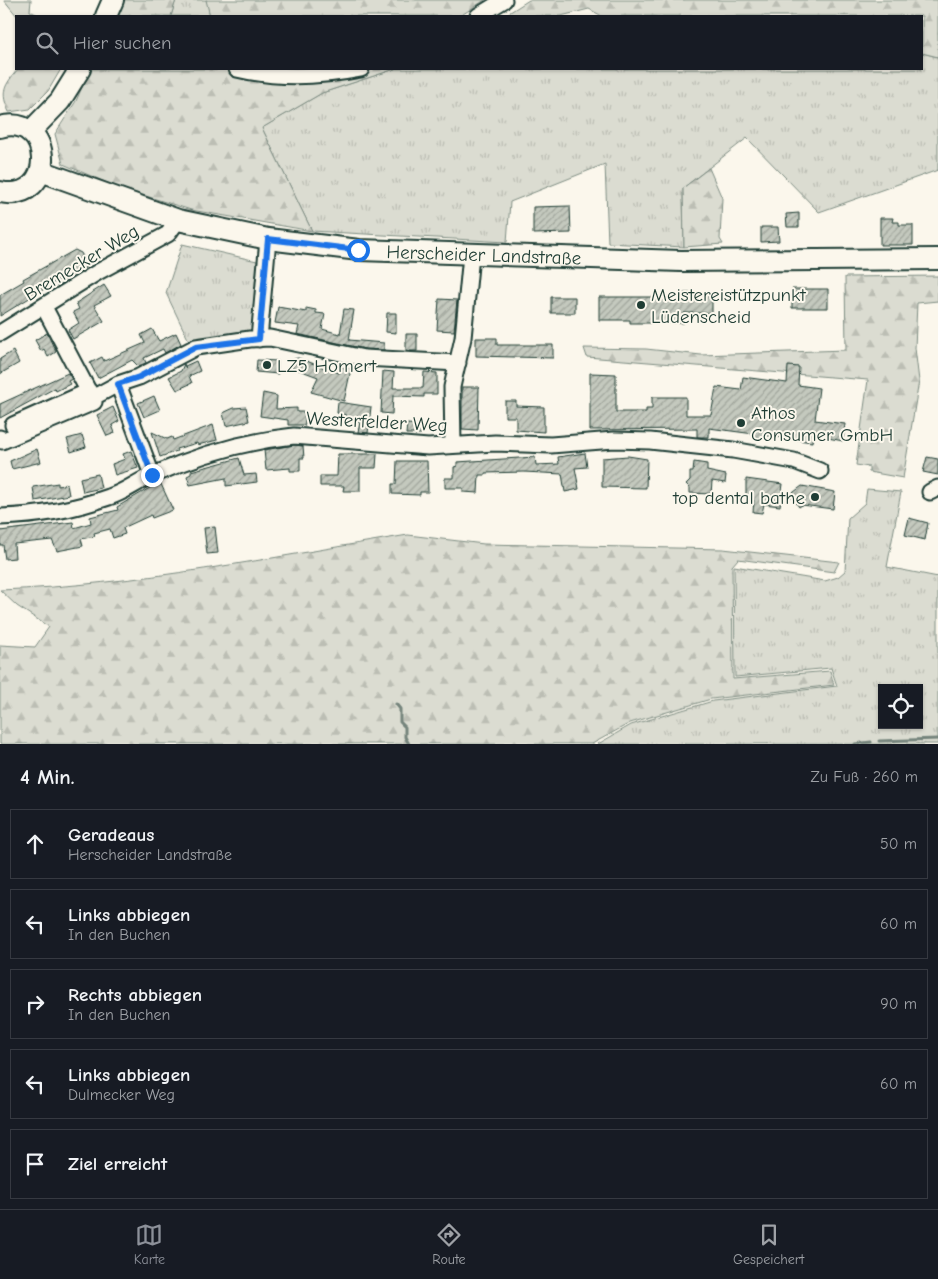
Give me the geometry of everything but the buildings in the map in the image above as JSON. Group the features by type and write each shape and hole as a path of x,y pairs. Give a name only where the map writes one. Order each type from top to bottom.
{"main road":[{"path":"106,15 113,0"},
{"path":"30,132 60,101 79,70"},
{"path":"0,127 18,127 30,132 42,150 43,164 35,182 26,189 2,198"},
{"name":"Herscheider Landstraße","path":"41,171 178,220 268,239 358,250 690,261 938,259"}],"street":[{"path":"480,15 504,0"},
{"path":"241,70 254,73 295,76 354,70"},
{"name":"Bremecker Weg","path":"0,333 98,272 168,234 178,220"},
{"path":"259,339 268,239"},
{"path":"453,445 452,387 463,338 471,255"},
{"path":"0,438 2,441 94,402 44,307"},
{"path":"0,431 139,377 196,347 259,339 303,344 359,357 458,363"},
{"path":"118,384 152,475"},
{"name":"Westerfelder Weg","path":"0,517 18,517 94,502 124,491 152,475 184,462 276,438 294,436 428,448 453,445 551,445 614,440 650,440 733,450 794,461 820,471"}],"green space":[{"path":"4,0 31,0 30,11 38,15 16,15"},
{"path":"120,0 176,0 171,15 113,15"},
{"path":"176,0 207,0 210,15 171,15"},
{"path":"206,0 485,0 462,15 210,15"},
{"path":"529,0 938,0 938,57 923,53 923,15 600,15 589,9 565,15 506,15"},
{"path":"923,53 938,57 938,170 819,212 747,138 683,188 684,247 608,243 605,164 510,202 507,242 312,231 262,128 322,93 392,70 923,70"},
{"path":"17,70 60,70 48,91 30,109 9,112 4,94 9,80"},
{"path":"90,70 392,70 322,93 262,128 312,231 191,210 117,187 63,164 55,134 76,101"},
{"path":"709,168 722,198 720,239 723,244 684,247 683,188"},
{"path":"182,244 257,261 259,267 259,305 255,323 244,335 189,341 166,293"},
{"path":"938,276 938,301 917,303 915,348 919,381 903,478 869,472 869,467 856,465 868,380 587,357 584,348 646,349 701,355 846,350 845,277"},
{"path":"867,489 901,492 887,567 938,577 938,744 598,744 631,725 713,701 837,686 831,668 735,677 734,566 825,581 838,577 845,571 848,518 865,503"},
{"path":"408,535 484,544 723,549 839,562 834,572 738,559 732,566 733,679 830,671 834,685 711,699 630,723 592,744 0,744 0,645 35,647 49,627 17,606 0,590 51,587 154,576"}],"waterway":[{"path":"396,704 400,709 400,722 405,727 405,737 409,744"},
{"path":"879,741 938,739"},
{"path":"855,744 871,742"}],"place":[{"name":"Meistereistützpunkt Lüdenscheid","path":"641,305"},
{"name":"LZ5 Homert","path":"267,365"},
{"name":"Athos Consumer GmbH","path":"741,423"},
{"name":"top dental bathe","path":"815,497"}],"route":[{"path":"152,475 118,384 139,377 196,347 259,339 268,239 358,250"}]}
